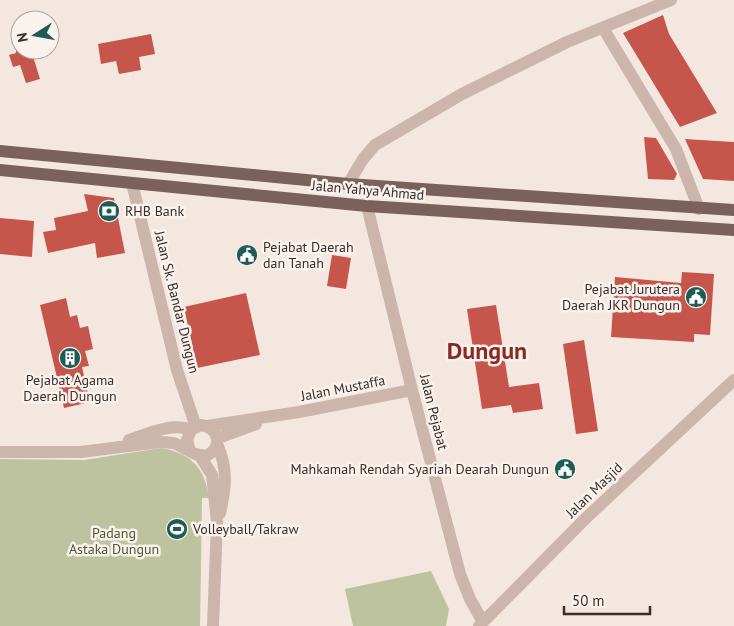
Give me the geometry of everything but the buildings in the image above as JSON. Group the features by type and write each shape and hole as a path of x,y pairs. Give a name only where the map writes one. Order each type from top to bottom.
{"main road":[{"name":"Jalan Yahya Ahmad","path":"0,151 348,184 734,210"},
{"name":"Jalan Yahya Ahmad","path":"0,170 367,206 734,230"}],"street":[{"path":"348,184 369,151 383,140 462,94 567,42 671,0"},
{"path":"603,28 676,149 699,209"},
{"name":"Jalan Sk. Bandar Dungun","path":"132,183 177,370 198,427"},
{"name":"Jalan Pejabat","path":"367,206 460,574 481,624"},
{"name":"Jalan Masjid","path":"481,624 588,517 734,380"},
{"name":"Jalan Mustaffa","path":"88,452 174,427 198,427 279,416 412,390"},
{"name":"Jalan Mustaffa","path":"218,441 279,416"},
{"path":"213,626 217,522 212,475 187,440 198,427 212,429 218,441 225,466 225,492 217,522"},
{"path":"195,453 211,454 218,441"},
{"name":"Jalan Mustaffa","path":"0,452 50,454 88,452 160,442 174,443 195,453"}],"green space":[{"name":"Padang Astaka Dungun","path":"161,448 172,450 188,458 200,470 207,487 209,498 202,498 200,626 0,626 0,459 84,460"},
{"path":"431,571 449,609 446,626 353,626 345,589"}],"place":[{"name":"RHB Bank","path":"109,211"},
{"name":"Pejabat Daerah dan Tanah","path":"247,255"},
{"name":"Pejabat Jurutera Daerah JKR Dungun","path":"696,297"},
{"name":"Pejabat Agama Daerah Dungun","path":"70,358"},
{"name":"Mahkamah Rendah Syariah Dearah Dungun","path":"565,469"},
{"name":"Volleyball/Takraw","path":"177,529"}],"district":[{"name":"Dungun","path":"487,351"}]}
